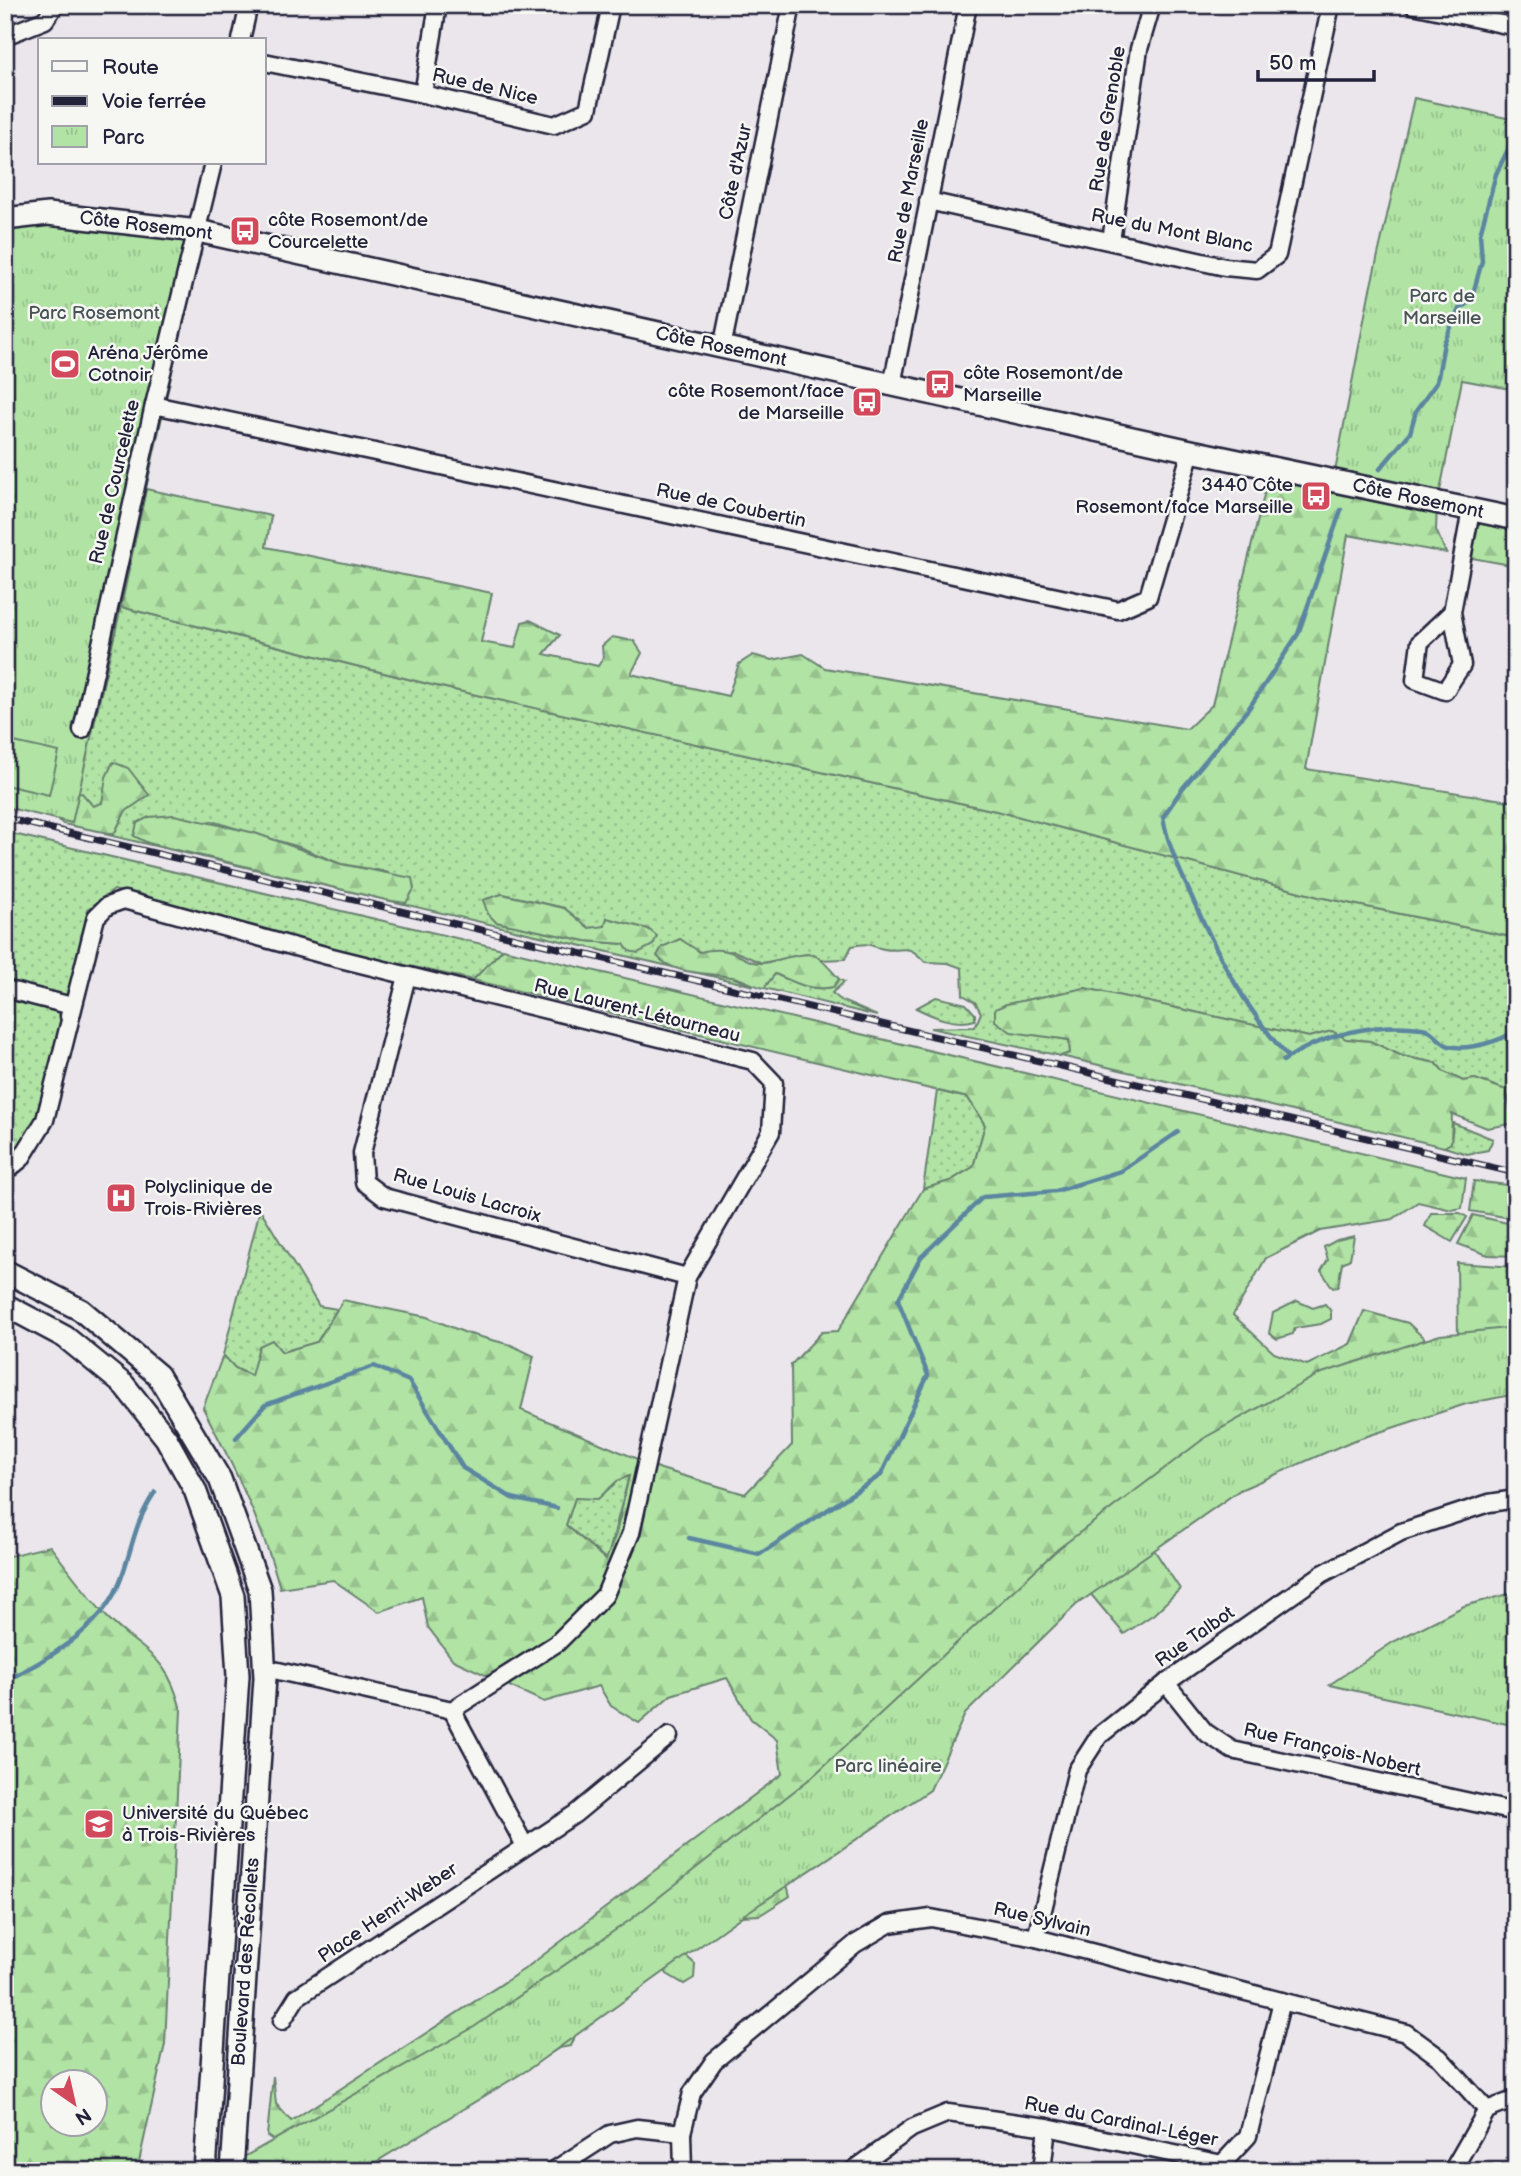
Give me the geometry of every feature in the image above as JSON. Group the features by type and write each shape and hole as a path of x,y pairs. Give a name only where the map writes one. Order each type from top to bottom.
{"main road":[{"name":"Côte Rosemont","path":"5,219 48,214 198,231 1191,451 1516,519"},
{"name":"Boulevard des Récollets","path":"5,1271 81,1310 158,1375 220,1479 260,1590 265,1668 232,2171"},
{"name":"Boulevard des Récollets","path":"5,1305 65,1337 124,1385 166,1438 195,1490 233,1596 238,1676 205,2171"}],"street":[{"path":"5,36 46,20 55,5"},
{"path":"241,38 249,5"},
{"path":"423,94 438,5"},
{"name":"Rue de Nice","path":"266,62 423,94 554,125 588,110 611,5"},
{"name":"Côte d'Azur","path":"722,348 792,5"},
{"name":"Rue de Marseille","path":"892,385 968,5"},
{"name":"Rue de Grenoble","path":"1111,241 1139,49 1152,5"},
{"name":"Rue du Mont Blanc","path":"928,201 1225,267 1257,270 1277,255 1331,5"},
{"path":"1413,5 1516,27"},
{"name":"Rue de Courcelette","path":"82,730 154,405 213,164"},
{"name":"Rue de Coubertin","path":"154,405 1118,610 1148,597 1191,451"},
{"path":"1452,612 1420,642 1415,680 1445,691 1462,665 1452,612 1471,510"},
{"name":"Rue Laurent-Létourneau","path":"5,1172 21,1159 45,1121 96,917 107,906 124,900 407,976 753,1061 774,1083 771,1132 687,1277 631,1533 605,1595 557,1643 452,1710"},
{"name":"Rue Louis Lacroix","path":"407,976 362,1153 364,1182 384,1197 687,1277"},
{"path":"5,989 72,1006"},
{"name":"Rue Talbot","path":"1036,1938 1076,1770 1099,1736 1166,1683 1322,1574 1401,1532 1489,1503 1516,1499"},
{"path":"265,1668 452,1710 525,1846"},
{"name":"Rue François-Nobert","path":"1166,1683 1205,1732 1232,1750 1516,1812"},
{"name":"Place Henri-Weber","path":"282,2021 296,1997 575,1814 669,1736"},
{"name":"Rue Sylvain","path":"683,2171 682,2133 692,2094 714,2061 855,1944 889,1924 931,1918 1036,1938 1406,2034 1440,2058 1487,2110"},
{"name":"Rue du Cardinal-Léger","path":"852,2171 912,2128 948,2113 1047,2127 1222,2164 1248,2136 1282,2001"},
{"path":"1452,2171 1487,2110 1516,2099"},
{"path":"553,2171 610,2134 637,2127 682,2133"},
{"path":"1042,2171 1047,2127"}],"green space":[{"name":"Parc de Marseille","path":"1414,98 1516,120 1516,390 1462,380 1437,506 1333,482 1369,294"},
{"name":"Parc Rosemont","path":"47,218 203,232 72,823 5,807 5,223"},
{"path":"1271,467 1437,506 1436,530 1446,553 1348,535 1306,769 1516,802 1516,938 1319,897 1005,813 432,685 121,607 146,489 271,516 266,547 492,593 481,642 515,648 522,622 530,620 560,635 544,654 598,666 603,658 602,646 612,637 634,641 642,653 631,674 728,696 739,664 753,655 772,660 803,654 825,668 1187,729 1212,705"},
{"path":"1479,514 1516,523 1516,566 1472,558"},
{"path":"121,607 432,685 1005,813 1319,897 1516,938 1516,1115 1512,1115 1506,1090 1475,1079 1463,1081 1444,1072 1436,1063 1402,1056 1370,1041 1346,1039 1332,1031 1309,1037 1085,988 1007,1004 1046,1036 1069,1040 1070,1053 1061,1056 930,1028 975,1027 981,1013 975,1002 963,995 962,968 948,963 925,962 909,950 891,950 863,944 852,946 845,959 819,960 807,954 762,963 734,951 700,953 680,939 705,973 732,977 754,986 104,834 114,834 125,812 102,803 93,806 78,793","holes":["211,821 299,847 341,864 388,872 406,903 148,843 134,835","503,894 564,908 589,928 605,927 607,918 624,944 586,941 496,922 483,900"]},
{"path":"5,740 59,752 49,795 5,785"},
{"path":"113,762 128,768 149,795 125,812 114,834 63,824 51,813 75,794 82,793 93,806 102,803 106,777"},
{"path":"174,815 255,833 341,864 412,878 414,889 406,903 386,900 148,843 134,836 137,823 149,817"},
{"path":"5,832 503,949 473,980 336,950 114,890 88,909 39,1118 18,1153 5,1163"},
{"path":"502,894 564,908 589,928 605,926 607,918 648,929 657,936 653,945 638,953 629,951 624,944 586,941 496,922 488,914 483,900"},
{"path":"680,939 700,952 722,950 756,963 798,955 816,956 839,979 833,987 817,988 775,974 764,988 736,978 682,970 657,956 662,947"},
{"path":"503,949 1466,1178 1462,1208 1452,1210 1418,1202 1393,1219 1320,1231 1266,1258 1233,1315 1274,1353 1307,1365 1350,1344 1364,1311 1408,1323 1432,1346 1458,1339 1457,1263 1516,1267 1516,1371 1349,1432 1147,1539 1180,1589 1154,1614 1124,1634 1089,1592 779,1853 790,1896 760,1915 742,1916 569,2033 573,2039 570,2046 559,2048 361,2171 291,2152 267,2136 273,2076 276,2104 291,2121 526,1968 782,1774 777,1740 751,1719 727,1678 671,1695 639,1723 611,1706 599,1686 544,1702 453,1660 428,1627 422,1597 379,1612 333,1580 280,1588 265,1541 246,1496 203,1408 223,1355 235,1368 251,1376 259,1346 272,1340 282,1352 317,1342 343,1300 427,1317 466,1333 511,1345 534,1356 521,1410 661,1469 745,1494 792,1445 791,1365 822,1332 838,1331 923,1189 950,1181 973,1167 985,1125 968,1098 473,980","holes":["629,1476 616,1534 606,1560 566,1525 575,1498 598,1499 617,1481"]},
{"path":"775,974 817,988 833,987 839,979 844,982 832,993 842,1001 877,1016 764,988"},
{"path":"1085,988 1309,1037 1332,1031 1346,1039 1370,1041 1402,1056 1436,1063 1444,1072 1463,1081 1475,1079 1506,1090 1512,1115 1511,1124 1487,1128 1452,1114 1451,1143 1444,1147 1061,1056 1070,1053 1069,1040 1011,1032 995,1021 995,1009 1007,1004"},
{"path":"936,997 966,1004 975,1014 975,1020 952,1021 916,1008"},
{"path":"937,1091 968,1098 985,1125 973,1167 950,1181 923,1189"},
{"path":"1453,1123 1493,1139 1488,1150 1467,1154 1444,1147 1451,1143"},
{"path":"1474,1181 1516,1186 1516,1219 1470,1211"},
{"path":"260,1209 319,1306 337,1309 317,1342 282,1352 252,1376 235,1368 223,1355"},
{"path":"1431,1213 1460,1213 1467,1217 1452,1242 1425,1226"},
{"path":"1473,1215 1516,1225 1516,1256 1488,1255 1458,1244"},
{"path":"1354,1236 1350,1259 1342,1263 1338,1287 1333,1288 1321,1271 1328,1260 1324,1247"},
{"path":"1297,1301 1313,1308 1325,1304 1331,1311 1331,1319 1321,1324 1295,1328 1293,1334 1277,1339 1269,1333 1273,1313"},
{"name":"Parc linéaire","path":"1516,1327 1516,1394 1466,1404 1352,1441 1240,1490 1076,1605 965,1714 930,1790 742,1916 529,2069 361,2171 219,2171 474,2027 630,1920 812,1777 1058,1549 1206,1437 1319,1374 1440,1335"},
{"path":"629,1476 607,1560 566,1525 575,1498 612,1486"},
{"name":"Université du Québec à Trois-Rivières","path":"50,1546 105,1615 160,1664 175,1690 181,1710 165,2044 137,2171 5,2171 5,1557"},
{"path":"1516,1592 1516,1726 1329,1685 1393,1642 1464,1606"},
{"path":"686,1956 695,1964 694,1978 684,1984 667,1974 662,1966"}],"waterway":[{"path":"1380,469 1410,433 1416,411 1437,382 1444,343 1459,309 1471,301 1482,261 1480,234 1496,174 1516,133"},
{"path":"1288,1057 1259,1021 1224,964 1180,870 1163,817 1182,789 1249,708 1298,634 1341,510"},
{"path":"1283,1061 1332,1037 1368,1029 1422,1028 1445,1044 1457,1047 1484,1044 1516,1030"},
{"path":"689,1538 760,1554 881,1475 928,1375 898,1300 921,1257 983,1197 1056,1191 1121,1171 1178,1132"},
{"path":"236,1438 265,1405 374,1366 409,1381 463,1468 512,1498 557,1508"},
{"path":"5,1681 53,1654 99,1616 118,1586 137,1527 155,1492"}],"railway":[{"path":"5,818 1516,1173"}],"place":[{"name":"côte Rosemont/de Courcelette","path":"245,231"},
{"name":"Aréna Jérôme Cotnoir","path":"65,364"},
{"name":"côte Rosemont/de Marseille","path":"940,384"},
{"name":"côte Rosemont/face de Marseille","path":"867,402"},
{"name":"3440 Côte Rosemont/face Marseille","path":"1316,496"},
{"name":"Polyclinique de Trois-Rivières","path":"121,1198"},
{"name":"Université du Québec à Trois-Rivières","path":"99,1824"}]}
